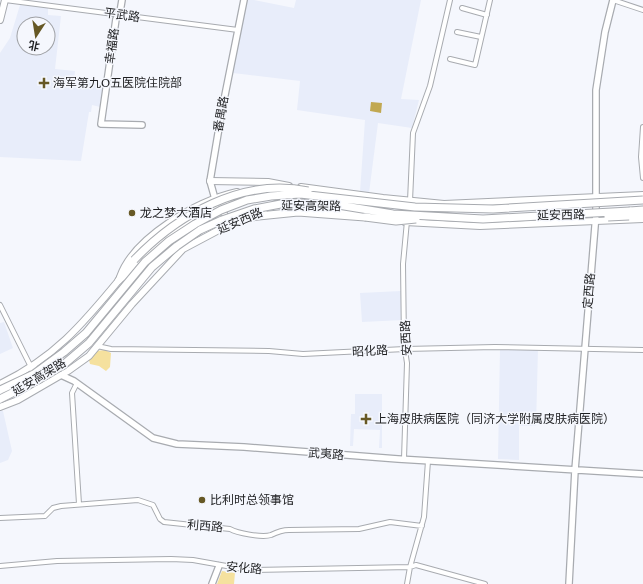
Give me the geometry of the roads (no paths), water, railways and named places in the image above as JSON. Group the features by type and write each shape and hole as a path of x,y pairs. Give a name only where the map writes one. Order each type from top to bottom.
{"highway":[{"path":"119,280 134,260 148,246 192,214 238,194 268,189 291,188 326,193"},
{"name":"延安高架路","path":"0,390 34,374 64,352 86,333 121,289 146,262 169,242 195,224 221,210 247,200 272,196 326,193 415,207 493,209 643,200"},
{"name":"延安高架路","path":"0,399 62,366 89,343 152,267 177,246 200,230 222,220 254,209 286,203 332,204 393,214 483,219 558,214 590,217 643,213"},
{"path":"250,217 298,212 396,221 438,217"}],"main road":[{"path":"0,20 5,0"},
{"path":"210,181 278,183 289,186"},
{"name":"延安西路","path":"119,280 125,264 149,239 191,209 222,195 262,186 289,186 326,193"},
{"name":"延安西路","path":"0,384 31,368 59,347 119,280 128,275 153,250 189,219 220,205 249,195 285,190 444,204 643,195"},
{"name":"延安西路","path":"630,195 643,192"},
{"name":"延安西路","path":"0,407 18,400 68,371 89,356 132,304 183,249 230,224 250,217 259,211 286,206 407,220 497,217 596,217 643,213"},
{"path":"250,217 299,214 480,226 596,217 643,220"},
{"path":"497,217 519,224"}],"street":[{"name":"平武路","path":"5,0 238,30"},
{"name":"幸福路","path":"122,0 116,19 101,124 142,125"},
{"name":"番禺路","path":"230,224 220,205 215,199 210,181 222,110 244,0"},
{"path":"410,201 413,134 430,86 450,0"},
{"path":"450,59 475,65 490,0"},
{"path":"613,0 643,10"},
{"name":"定西路","path":"569,584 574,470 596,217 596,90 605,32 613,0"},
{"path":"462,8 487,15"},
{"path":"457,32 481,37"},
{"path":"643,127 641,157 643,178"},
{"name":"安西路","path":"404,459 407,363 405,349 403,264 407,220"},
{"path":"0,305 31,368"},
{"name":"昭化路","path":"97,346 111,349 269,351 303,354 405,349 496,347 643,350"},
{"name":"武夷路","path":"31,368 61,374 77,383 153,438 177,444 244,447 428,461 643,474"},
{"path":"77,383 72,392 79,504"},
{"path":"407,584 410,567 424,517 428,461"},
{"name":"利西路","path":"0,518 43,516 47,515 51,509 56,506 142,501 153,505 160,519 167,522 268,535 278,531 289,530 359,529 390,522 422,526"},
{"name":"安化路","path":"0,566 57,561 171,560 193,560 219,566 249,570 410,567 421,565 485,584"},
{"path":"212,584 219,566"}],"place":[{"name":"海军第九O五医院住院部","path":"44,83"},
{"name":"龙之梦大酒店","path":"132,213"},
{"name":"上海皮肤病医院（同济大学附属皮肤病医院）","path":"366,419"},
{"name":"比利时总领事馆","path":"202,500"}]}
